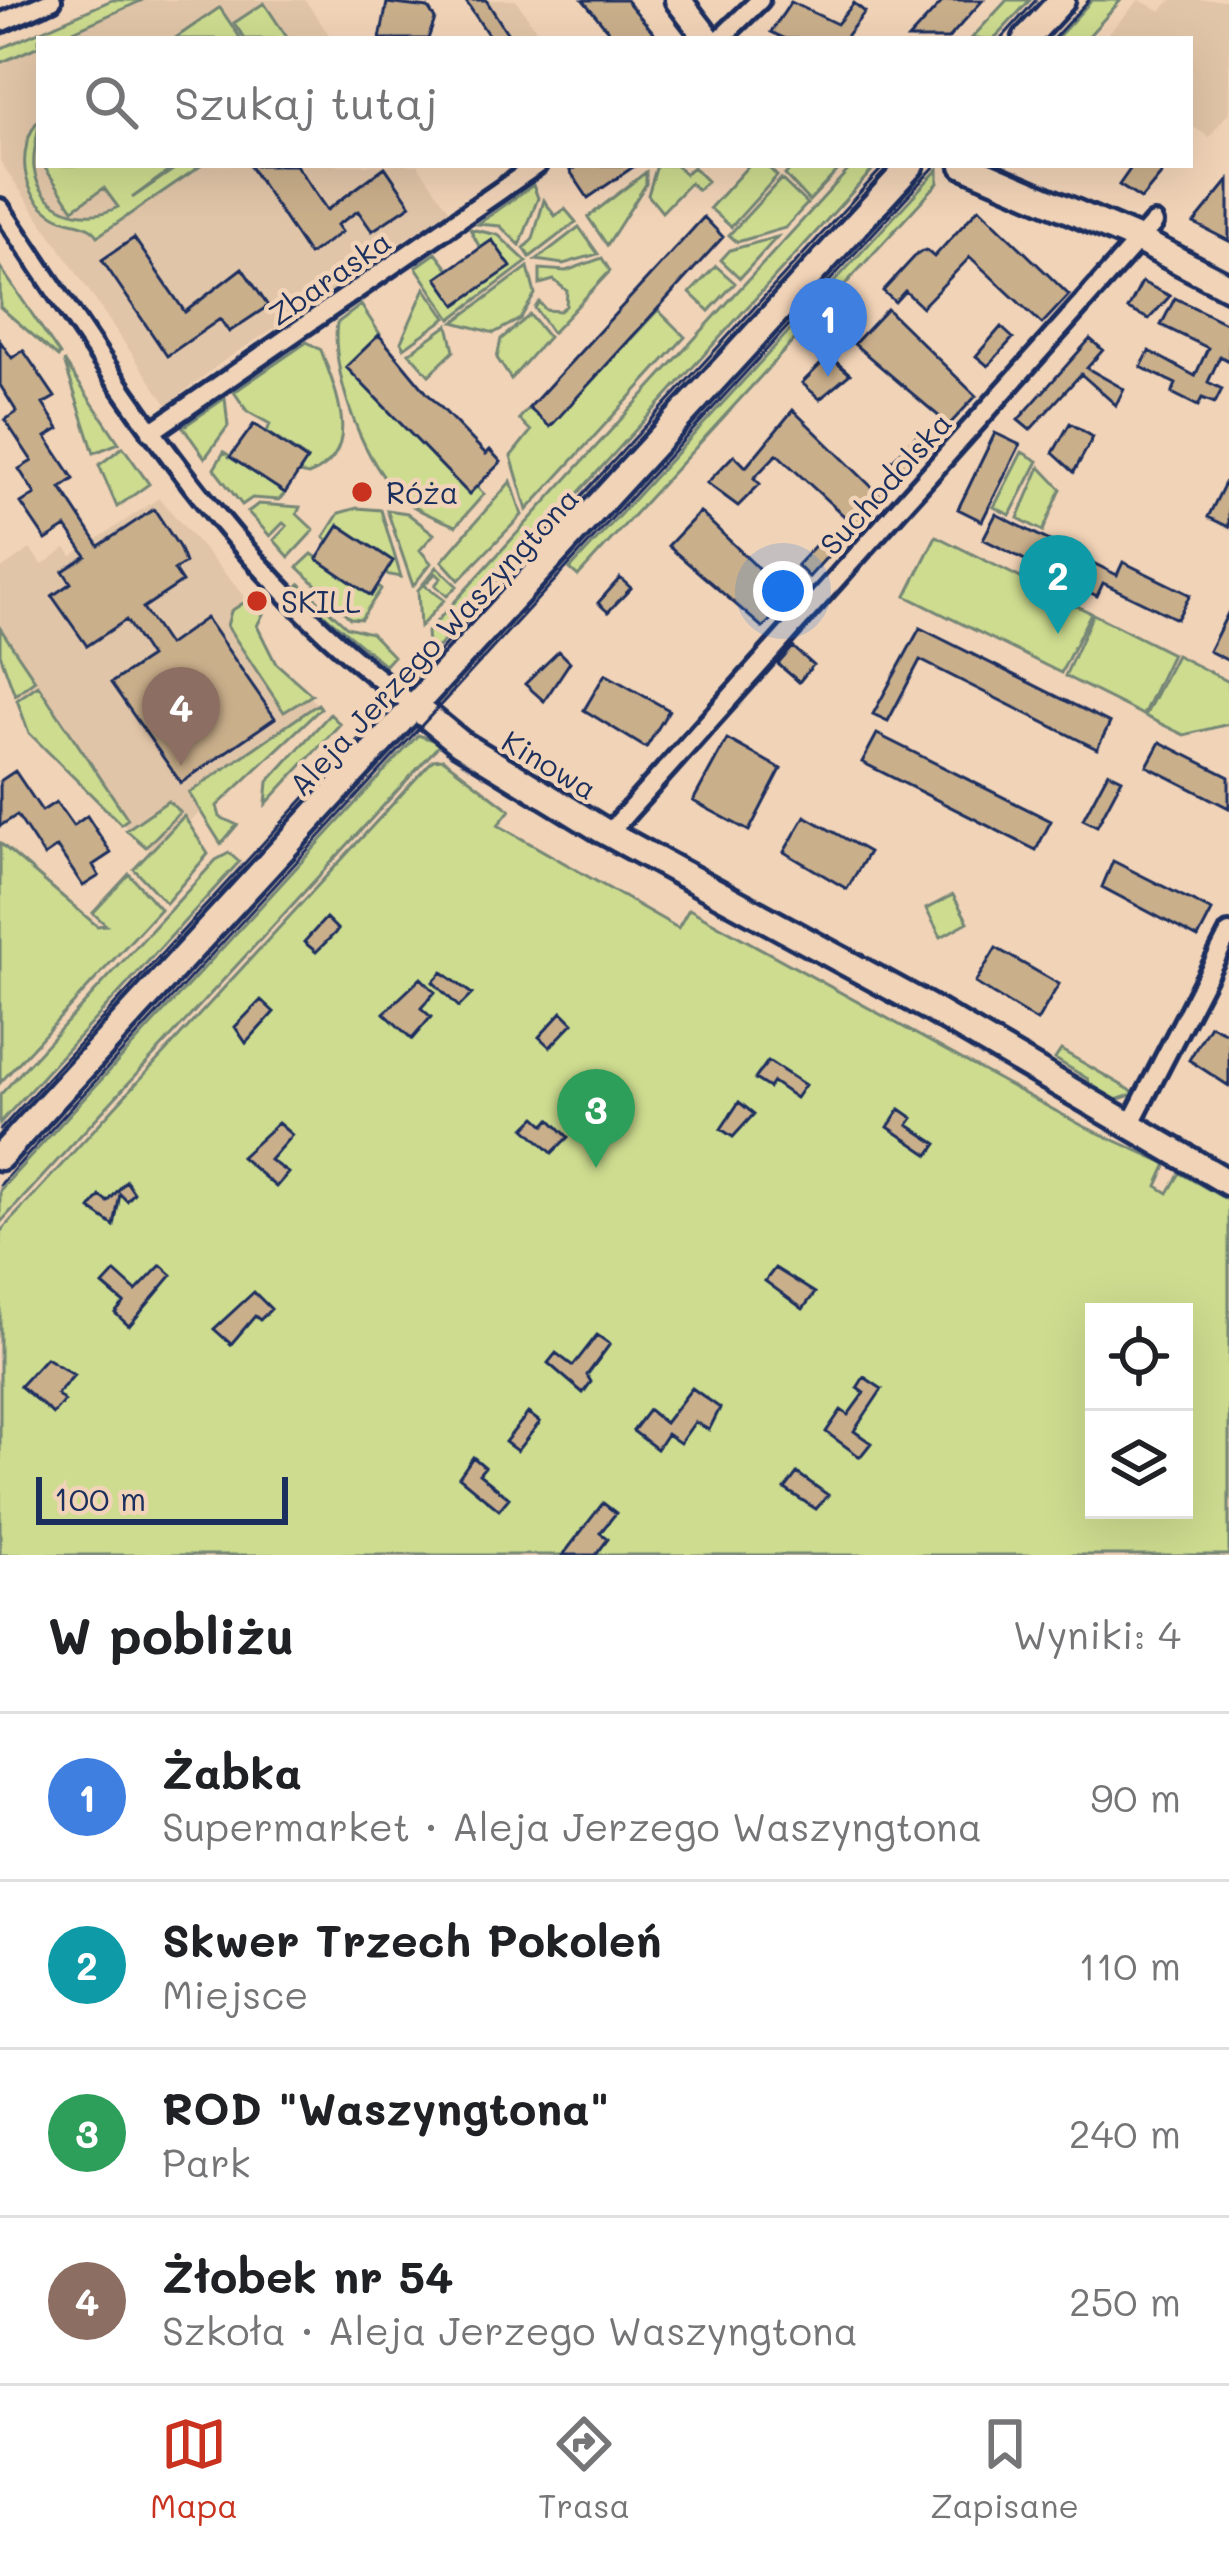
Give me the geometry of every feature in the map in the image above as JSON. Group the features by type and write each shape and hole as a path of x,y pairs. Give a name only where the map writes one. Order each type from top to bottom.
{"main road":[{"path":"678,0 707,36"},
{"path":"1030,36 1062,0"},
{"name":"Aleja Jerzego Waszyngtona","path":"0,1157 908,168"},
{"path":"972,168 1147,231 1229,287"},
{"name":"Kinowa","path":"415,706 460,743 608,834 1131,1123 1229,1183"}],"street":[{"path":"0,23 52,0"},
{"path":"723,36 760,0"},
{"name":"Zbaraska","path":"151,432 533,168"},
{"name":"Kinowa","path":"0,208 151,432 270,580 415,706"},
{"name":"Suchodolska","path":"608,834 1147,231"},
{"path":"1131,1123 1229,933"}],"shaded area":[{"path":"143,0 305,0 330,36 62,36"},
{"path":"465,0 516,0 540,36 489,36"},
{"path":"1139,0 1161,11 1171,0 1229,0 1229,112 1209,137 1193,127 1193,36 1106,36"},
{"path":"36,47 36,168 420,168 450,211 372,259 365,269 222,362 167,405 0,161 0,63"},
{"path":"159,498 262,616 257,625 275,662 321,708 204,819 199,813 151,851 29,733 0,654 0,570 30,549 42,565 66,548 72,556"}],"green space":[{"path":"112,0 143,0 62,36 36,36 36,47 0,63 0,49"},
{"path":"1007,0 1030,0 997,36 974,36"},
{"path":"1092,0 1121,0 1089,36 1059,36"},
{"path":"264,3 286,36 243,36 234,23"},
{"path":"219,8 239,36 178,36"},
{"path":"36,124 34,162 44,194 65,210 78,213 118,207 104,188 73,209 45,168 173,168 132,198 176,168 198,168 98,236 55,216 34,196 25,171"},
{"path":"656,168 679,168 685,174 694,168 707,181 698,190 690,183 662,212 648,195"},
{"path":"746,168 769,168 777,176 731,227 710,208"},
{"path":"791,168 840,168 809,201 785,175"},
{"path":"850,168 874,168 438,647 428,646 427,632"},
{"path":"938,169 938,183 578,576 570,569"},
{"path":"646,172 646,184 607,245 588,217"},
{"path":"781,179 807,204 785,228 737,242 729,235"},
{"path":"533,185 538,198 520,245 500,226 478,224"},
{"path":"544,200 555,216 565,209 576,222 530,257 524,248 533,239"},
{"path":"579,227 598,254 563,264 536,260"},
{"path":"470,229 498,235 527,262 451,319 416,267 436,253 449,270 438,278 510,267 493,241 480,248"},
{"path":"777,237 740,278 721,260 730,250"},
{"path":"602,258 610,271 552,333 535,308 539,302 546,310 560,311 566,306 567,291 554,280 540,284 540,269 566,271"},
{"path":"716,266 735,283 709,311 690,293"},
{"path":"0,267 60,355 58,357 0,307"},
{"path":"528,267 535,294 520,319 494,333 454,322"},
{"path":"425,288 446,318 404,348 401,342"},
{"path":"361,305 380,334 346,367 484,494 456,526 406,501 391,487 364,444 345,393 336,344 337,323"},
{"path":"658,310 685,337 527,510 511,456 531,431 519,419 529,408 550,426"},
{"path":"530,315 548,337 511,379 497,358 501,339"},
{"path":"448,325 454,351 429,375 409,353"},
{"path":"307,342 321,350 342,420 336,453 308,475 299,473 307,459 267,432 270,424 247,411 234,392"},
{"path":"64,361 119,443 94,453"},
{"path":"225,398 228,426 205,458 183,427"},
{"path":"123,447 149,484 117,507 99,465"},
{"path":"224,452 285,493 279,500 252,498 242,505 214,469"},
{"path":"1022,452 1038,461 1010,515 994,507"},
{"path":"1040,467 1061,489 1043,531 1018,518"},
{"path":"511,481 522,515 459,580 442,561"},
{"path":"258,504 300,507 297,514 314,530 289,557 274,540 287,526 283,523 270,536 248,512"},
{"path":"357,508 381,510 401,577 385,574 392,561 340,526 329,541 324,537 339,513"},
{"path":"387,510 407,513 434,534 420,550 431,563 413,586"},
{"path":"936,536 1091,613 1061,673 906,596"},
{"path":"312,554 370,595 377,585 381,589 361,619 350,618 298,567"},
{"path":"437,567 457,586 447,596 435,585 441,578 436,573 424,585 444,600 420,627 418,590"},
{"path":"300,584 347,627 371,633 393,656 385,665 295,590"},
{"path":"248,600 255,609 268,604 257,626 275,662 312,695 284,712 227,626 231,611"},
{"path":"1093,614 1172,654 1143,715 1065,676"},
{"path":"0,628 35,680 15,695 0,654"},
{"path":"1176,655 1229,682 1229,724 1184,735 1145,716"},
{"path":"38,685 128,819 121,824 29,733 17,700"},
{"path":"318,704 321,708 217,806 220,817 237,825 221,844 189,793"},
{"path":"330,714 340,724 266,804 268,782"},
{"path":"418,735 441,743 0,1223 0,1190"},
{"path":"443,759 510,810 498,825 678,928 689,909 1083,1126 1167,1164 1157,1186 1168,1193 1180,1173 1229,1201 1229,1555 0,1555 0,1232 433,760"},
{"path":"168,801 180,812 146,847 126,830"},
{"path":"184,816 208,854 166,903 134,869"},
{"path":"0,843 97,926 106,925 93,913 129,874 160,909 0,1083"},
{"path":"229,853 239,862 0,1123 0,1095 216,860"},
{"path":"953,895 968,922 941,937 926,909"},
{"path":"1061,1050 1134,1094 1116,1100 1091,1088 1088,1079 1055,1059"}],"building":[{"path":"465,0 486,0 509,36 489,36"},
{"path":"583,0 626,0 656,36 613,36"},
{"path":"944,0 983,0 951,36 911,36"},
{"path":"791,2 837,24 854,3 865,12 846,36 771,32"},
{"path":"387,3 428,8 435,19 429,36 381,36"},
{"path":"251,168 298,168 327,210 386,168 411,205 372,231 358,211 337,225 342,232 309,255"},
{"path":"574,168 632,168 588,198 570,171"},
{"path":"1131,168 1167,168 1141,199 1119,185"},
{"path":"1229,180 1229,241 1194,223"},
{"path":"979,208 1069,295 1042,324 970,257 922,307 905,291 895,302 883,291 918,253 926,250 934,257"},
{"path":"704,217 723,237 550,427 529,408"},
{"path":"134,238 185,312 242,268 268,306 229,332 220,319 167,356 102,260"},
{"path":"492,240 511,267 456,305 437,278"},
{"path":"1142,282 1170,296 1149,319 1128,309"},
{"path":"1175,298 1229,325 1229,361 1220,356 1208,382 1222,389 1215,403 1202,398 1198,406 1172,393 1176,384 1141,367 1149,351 1195,376 1208,348 1161,325"},
{"path":"887,309 976,396 949,425 854,344"},
{"path":"1001,327 1013,338 988,366 976,356"},
{"path":"379,335 426,392 486,454 490,450 501,462 469,494 346,367"},
{"path":"1090,339 1103,350 1087,368 1124,389 1116,405 1081,374 1030,430 1018,420"},
{"path":"0,341 12,358 23,350 55,397 43,404 59,429 46,437 74,479 61,488 99,546 154,509 179,547 185,563 174,570 182,582 143,608 168,645 206,618 275,718 181,783 111,683 150,657 126,620 87,646 52,596 71,583 63,571 86,556 66,527 46,540 21,503 35,494 19,469 32,461 5,420 17,412 0,385"},
{"path":"829,356 850,374 820,399 802,383"},
{"path":"793,410 883,498 856,527 777,454 754,478 760,484 738,506 707,483 734,455 746,467"},
{"path":"1070,423 1093,437 1074,472 1053,453"},
{"path":"254,424 307,460 285,493 230,457"},
{"path":"995,433 1020,445 982,521 958,509"},
{"path":"918,434 929,444 903,473 891,462"},
{"path":"1229,475 1229,527 1208,517"},
{"path":"700,512 790,599 763,628 668,546"},
{"path":"996,514 1117,575 1123,562 1190,595 1177,619 1103,583 1097,596 983,539"},
{"path":"339,525 393,561 371,596 317,559"},
{"path":"823,537 835,548 809,577 797,565"},
{"path":"620,578 631,588 608,612 598,603"},
{"path":"1229,611 1229,661 1209,651"},
{"path":"920,628 1110,723 1097,749 920,660 888,721 873,714"},
{"path":"793,647 813,665 799,682 778,664"},
{"path":"559,651 570,662 544,701 525,684"},
{"path":"605,674 669,710 646,748 584,710"},
{"path":"877,734 1051,821 1036,850 862,762"},
{"path":"727,739 781,769 749,831 693,801"},
{"path":"1160,742 1229,777 1229,808 1147,766"},
{"path":"15,771 42,811 56,802 73,826 87,816 111,853 93,865 99,876 83,886 57,847 44,856 17,815 0,826 0,781"},
{"path":"1108,772 1122,779 1097,826 1083,819"},
{"path":"805,816 869,852 847,889 784,852"},
{"path":"1113,861 1212,911 1198,938 1102,887"},
{"path":"326,918 338,930 316,952 304,942"},
{"path":"996,948 1059,984 1037,1021 975,983"},
{"path":"442,972 472,994 459,1007 433,982"},
{"path":"421,978 435,992 421,1008 431,1017 412,1039 384,1013"},
{"path":"261,1000 274,1012 246,1043 235,1027"},
{"path":"562,1012 573,1023 550,1047 539,1037"},
{"path":"1210,1025 1229,1034 1229,1086 1189,1060"},
{"path":"768,1061 805,1085 796,1098 773,1082 769,1088 755,1079"},
{"path":"739,1102 754,1114 733,1137 721,1129"},
{"path":"900,1109 913,1118 908,1125 937,1144 929,1155 888,1127"},
{"path":"536,1117 545,1125 550,1119 568,1137 552,1153 525,1128"},
{"path":"278,1123 292,1135 270,1160 288,1173 276,1187 241,1157"},
{"path":"126,1181 134,1193 127,1201 120,1194 114,1226 90,1209 100,1196 108,1202"},
{"path":"161,1265 172,1275 129,1326 115,1313 124,1303 103,1285 115,1272 136,1291"},
{"path":"775,1268 815,1293 803,1309 765,1281"},
{"path":"254,1292 271,1309 260,1320 255,1316 231,1344 214,1329"},
{"path":"597,1335 610,1344 587,1375 591,1382 583,1393 548,1363 556,1353 573,1366"},
{"path":"46,1358 74,1375 57,1394 64,1401 53,1414 20,1386"},
{"path":"864,1377 882,1389 854,1431 871,1443 860,1457 826,1432 841,1410 848,1415 864,1393 857,1388"},
{"path":"692,1388 720,1408 709,1430 695,1422 680,1443 667,1434 657,1449 633,1431 649,1410 665,1423"},
{"path":"528,1413 540,1422 517,1451 505,1442"},
{"path":"473,1457 485,1467 479,1474 509,1498 499,1510 459,1477"},
{"path":"797,1473 828,1495 816,1509 785,1489"},
{"path":"603,1503 616,1513 600,1533 608,1539 596,1555 563,1555"}],"tram line":[{"path":"1004,36 1036,0"},
{"path":"1056,36 1089,0"},
{"path":"0,1130 882,168"},
{"path":"0,1185 933,168"}],"place":[{"name":"Żabka","path":"828,377"},
{"name":"Róża","path":"362,492"},
{"name":"SKILL","path":"257,601"},
{"name":"Skwer Trzech Pokoleń","path":"1058,634"},
{"name":"Żłobek nr 54","path":"181,766"},
{"name":"ROD \"Waszyngtona\"","path":"596,1168"}]}
